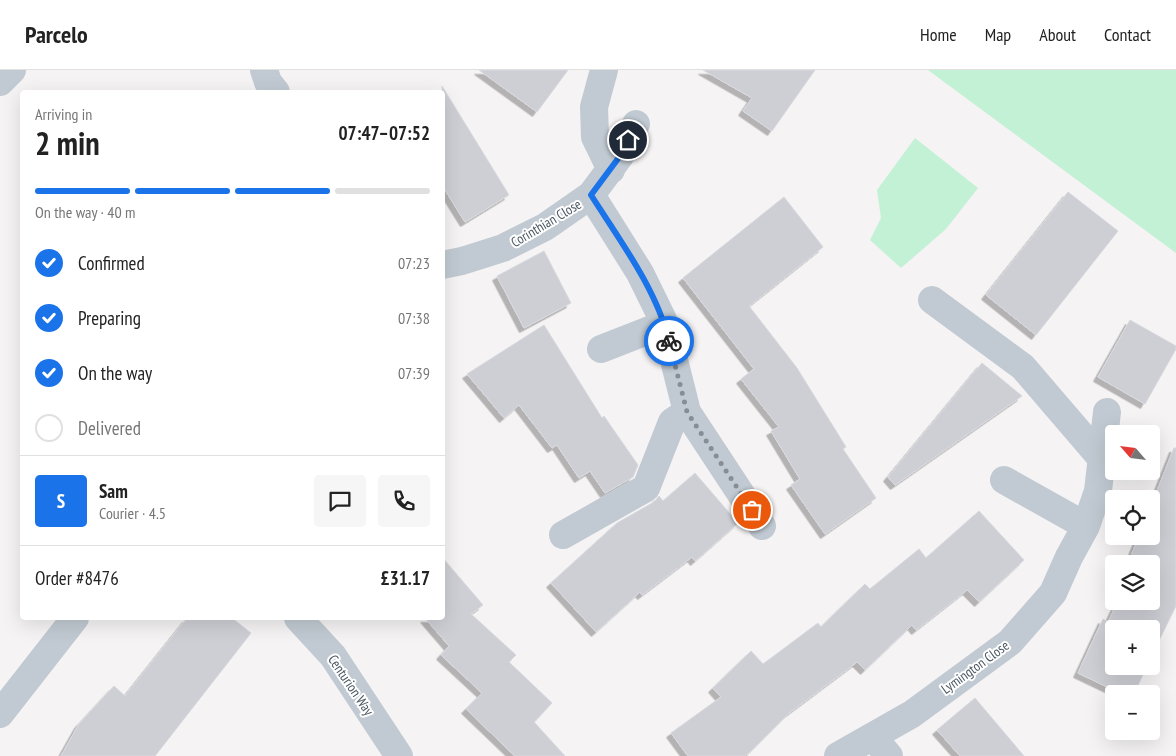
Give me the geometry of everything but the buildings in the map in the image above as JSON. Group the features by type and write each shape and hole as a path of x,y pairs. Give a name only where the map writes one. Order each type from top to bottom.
{"street":[{"path":"0,82 12,70"},
{"path":"264,70 268,82 274,90"},
{"path":"604,70 594,108 595,137 611,170"},
{"name":"Corinthian Close","path":"445,265 503,248 545,227 591,195 620,156 636,124"},
{"name":"Corinthian Close","path":"591,195 640,273 665,324 687,412 762,526"},
{"path":"932,300 1023,367 1101,458"},
{"path":"602,349 665,324"},
{"path":"563,535 646,488 672,422 687,412"},
{"name":"Lymington Close","path":"838,756 881,746 912,714 1010,642 1053,593 1069,557 1086,526 1098,492 1107,412"},
{"path":"1004,480 1086,526"},
{"path":"1,712 73,620"},
{"name":"Centurion Way","path":"300,620 333,656 399,756"}],"green space":[{"path":"928,70 1176,70 1176,253"},
{"path":"915,138 978,188 946,229 901,268 870,240 881,218 877,190"}],"way so far":[{"path":"669,341 687,412 752,510"}],"route":[{"path":"628,140 611,170 591,195 640,273 665,324 669,341"}]}
